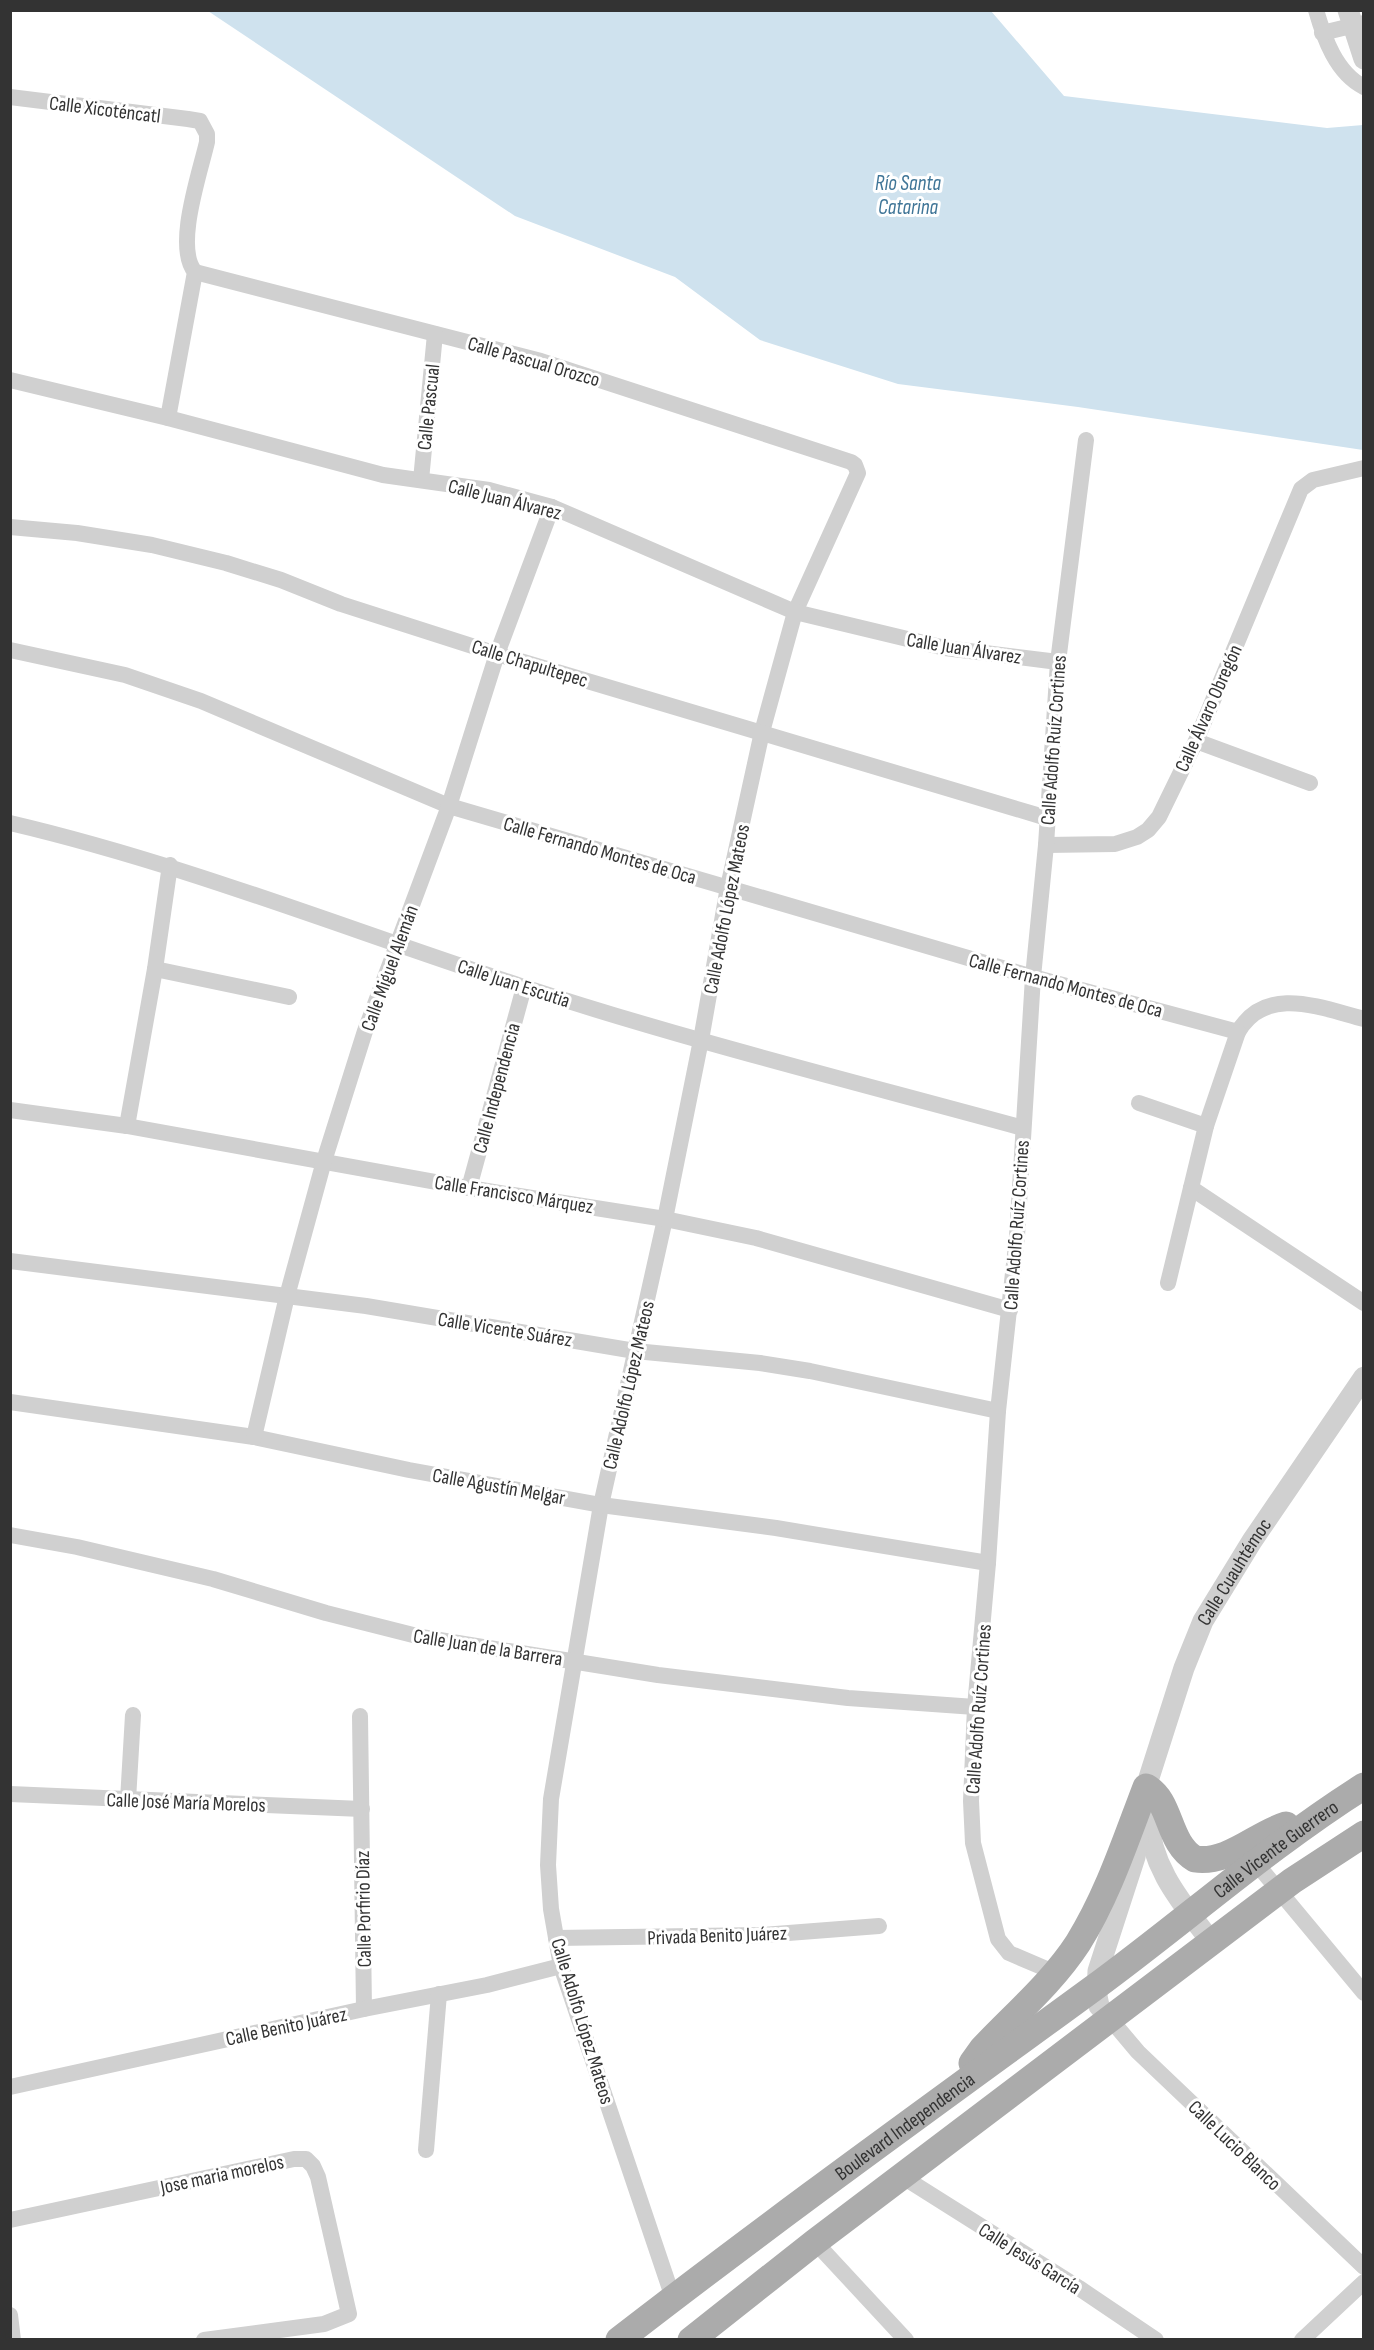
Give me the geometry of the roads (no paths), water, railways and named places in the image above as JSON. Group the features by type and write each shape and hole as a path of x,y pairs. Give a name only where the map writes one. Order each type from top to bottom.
{"main road":[{"name":"Calle Vicente Guerrero","path":"1190,1914 1255,1862 1364,1786"},
{"path":"963,2081 982,2049 1056,1973 1078,1943 1101,1900 1146,1787 1156,1794 1181,1846 1195,1859 1220,1856 1278,1827 1319,1816"},
{"name":"Calle Vicente Guerrero","path":"1212,1943 1292,1881 1364,1834"},
{"name":"Boulevard Independencia","path":"619,2340 963,2081 1096,1986 1190,1914"},
{"name":"Boulevard Independencia","path":"692,2340 815,2242 1212,1943"}],"street":[{"path":"1316,10 1322,33 1331,52 1349,77 1364,87"},
{"path":"1348,10 1364,59"},
{"path":"1322,33 1364,23"},
{"name":"Calle Xicoténcatl","path":"10,96 200,121 207,134 207,142 186,234 189,265 195,272"},
{"path":"168,418 195,272"},
{"name":"Calle Pascual Orozco","path":"195,272 541,361 851,462 855,465 857,478"},
{"name":"Calle Pascual","path":"421,480 435,333"},
{"name":"Calle Juan Álvarez","path":"10,380 168,418 383,475 489,490 552,507 795,612 945,648 1058,662"},
{"name":"Calle Adolfo Ruíz Cortines","path":"1056,1973 1010,1953 998,1939 973,1843 971,1801 975,1707 998,1412 1017,1236 1033,978 1046,845 1058,662 1086,440"},
{"name":"Calle Álvaro Obregón","path":"1046,845 1114,844 1137,837 1148,830 1159,817 1196,741 1303,486 1313,480 1364,468"},
{"name":"Calle Adolfo López Mateos","path":"673,2298 561,1966 551,1909 548,1865 551,1799 601,1505 665,1219 701,1040 728,887 762,732 795,612 857,478"},
{"name":"Calle Miguel Alemán","path":"254,1437 287,1296 324,1161 365,1031 449,806 498,654 552,507"},
{"name":"Calle Chapultepec","path":"10,527 77,533 152,545 226,563 281,580 341,604 498,654 1047,818"},
{"name":"Calle Fernando Montes de Oca","path":"10,650 125,675 201,701 449,806 1033,978 1238,1032"},
{"path":"1196,741 1310,783"},
{"name":"Calle Juan Escutia","path":"10,823 170,865 524,987 701,1040 1023,1128"},
{"path":"127,1126 155,969 170,865"},
{"path":"155,969 289,997"},
{"name":"Calle Independencia","path":"469,1188 524,987"},
{"path":"1168,1283 1206,1126 1238,1032 1246,1019 1267,1005 1289,1003 1319,1007 1364,1019"},
{"path":"1139,1103 1206,1126"},
{"name":"Calle Francisco Márquez","path":"10,1110 127,1126 469,1188 665,1219 756,1238 1010,1310"},
{"path":"1191,1188 1364,1303"},
{"name":"Calle Vicente Suárez","path":"10,1261 366,1306 635,1351 760,1363 998,1412"},
{"name":"Calle Cuauhtémoc","path":"1146,1787 1177,1687 1203,1621 1252,1541 1364,1377"},
{"name":"Calle Agustín Melgar","path":"10,1402 254,1437 409,1470 601,1505 776,1528 988,1563"},
{"name":"Calle Juan de la Barrera","path":"10,1535 77,1547 213,1579 326,1613 421,1637 658,1675 848,1698 975,1707"},
{"path":"128,1800 134,1715"},
{"name":"Calle Porfirio Díaz","path":"360,1716 364,2009"},
{"path":"1146,1787 1148,1824 1155,1854 1170,1887 1212,1943"},
{"path":"1111,2020 1099,2006 1096,1986 1101,1961 1135,1857 1146,1787"},
{"name":"Calle José María Morelos","path":"10,1794 362,1809"},
{"path":"1255,1862 1364,1993"},
{"name":"Privada Benito Juárez","path":"556,1938 762,1935 879,1926"},
{"name":"Calle Benito Juárez","path":"10,2087 364,2009 440,1995 561,1966"},
{"path":"426,2150 440,1995"},
{"name":"Calle Lucio Blanco","path":"1111,2020 1138,2052 1364,2267"},
{"name":"Jose maria morelos","path":"10,2220 294,2159 306,2159 313,2166 318,2177 349,2314 324,2324 204,2340"},
{"name":"Calle Jesús García","path":"903,2177 1079,2288 1155,2340"},
{"path":"815,2242 906,2340"},
{"path":"1302,2340 1364,2282"},
{"path":"10,2315 13,2340"}],"water":[{"name":"Río Santa Catarina","path":"208,11 991,11 1064,96 1327,128 1363,125 1363,450 1078,407 898,384 760,340 675,277 515,216"}]}
